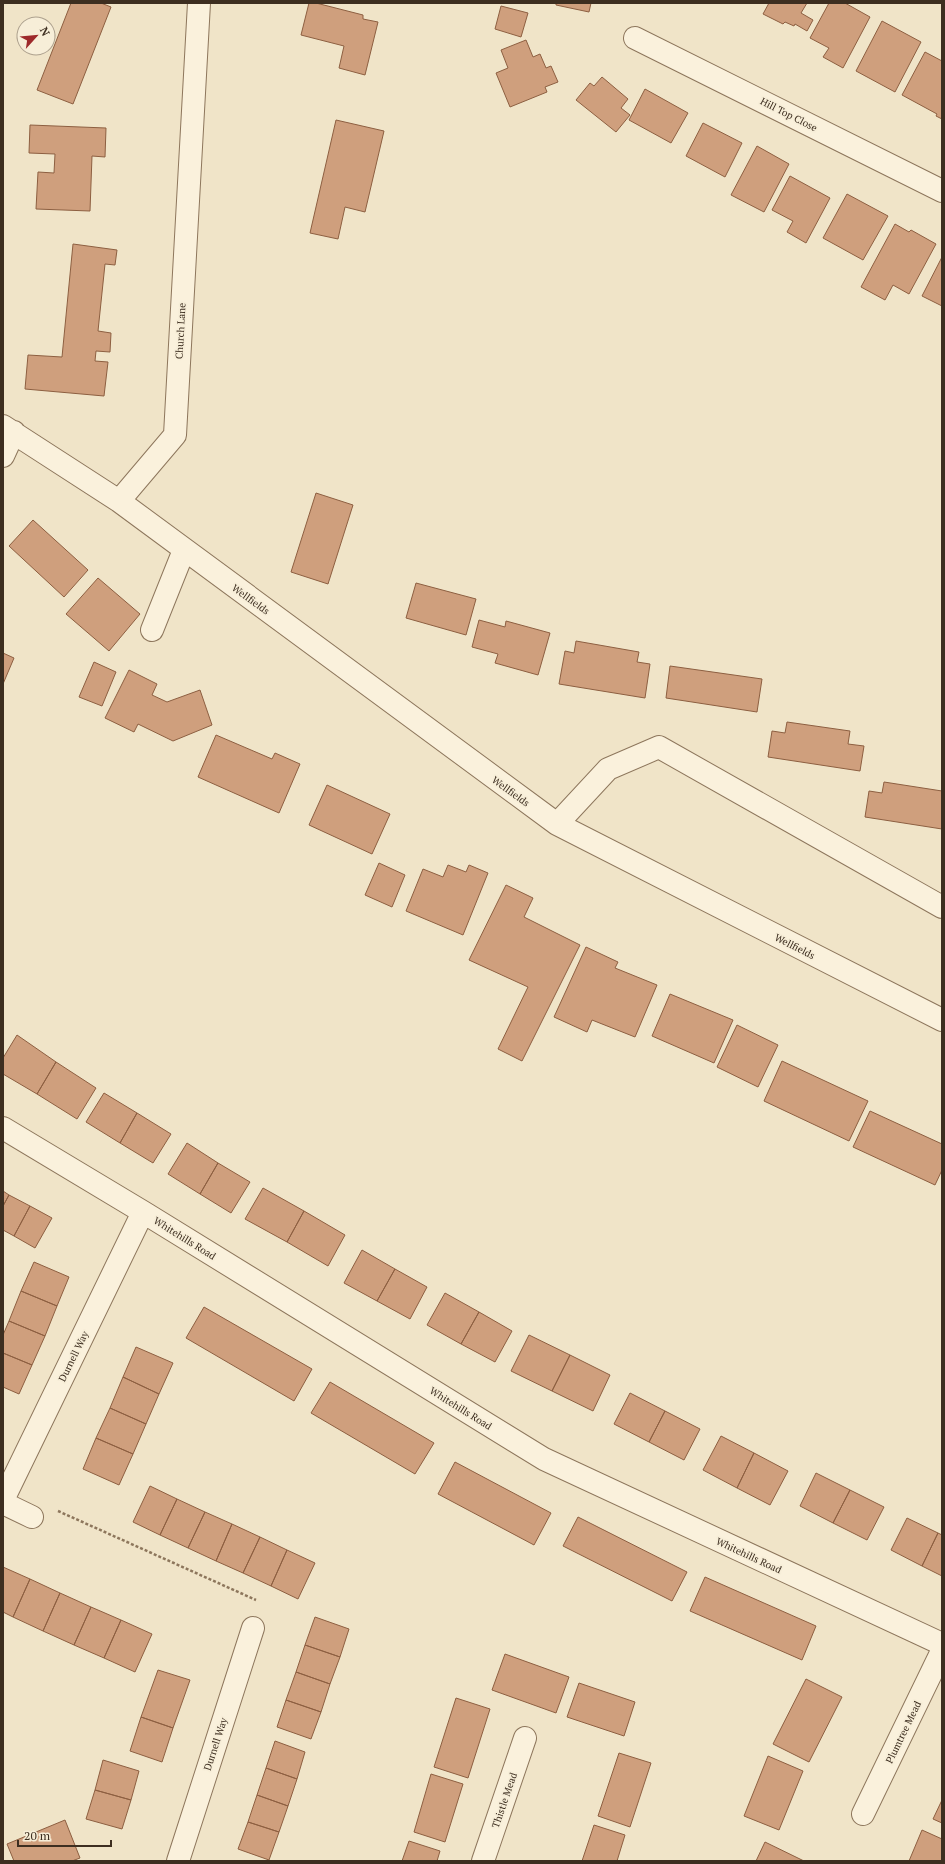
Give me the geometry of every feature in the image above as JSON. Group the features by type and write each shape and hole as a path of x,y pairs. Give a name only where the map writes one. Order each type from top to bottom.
{"street":[{"name":"Church Lane","path":"119,501 175,435 198,3"},
{"name":"Hill Top Close","path":"635,38 942,191"},
{"path":"3,456 8,429 119,501"},
{"name":"Wellfields","path":"119,501 557,824 942,1020"},
{"path":"152,630 184,550"},
{"path":"557,824 608,769 659,747 942,908"},
{"name":"Whitehills Road","path":"3,1128 143,1212 544,1459 942,1644"},
{"name":"Durnell Way","path":"32,1517 3,1502 143,1212"},
{"name":"Durnell Way","path":"178,1861 253,1628"},
{"name":"Plumtree Mead","path":"863,1814 942,1651"},
{"name":"Thistle Mead","path":"483,1861 525,1738"}],"path":[{"path":"32,1517 47,1523 58,1511 259,1601 253,1628"}],"building":[{"path":"71,3 101,3 111,7 73,104 37,90 50,56 56,56 56,41"},
{"path":"309,3 316,3 363,15 363,19 378,22 365,75 339,68 344,46 301,35"},
{"path":"556,3 591,3 589,12 556,5"},
{"path":"769,3 807,3 801,13 813,20 807,31 795,24 794,26 785,22 783,24 763,14"},
{"path":"829,3 845,3 870,17 843,68 823,57 829,48 810,38"},
{"path":"501,6 528,13 521,37 495,29"},
{"path":"882,21 921,42 895,92 856,71"},
{"path":"526,40 533,57 540,54 546,68 551,66 558,82 545,87 547,92 510,107 496,73 508,68 501,50"},
{"path":"925,52 942,61 942,119 936,116 937,114 902,95"},
{"path":"602,77 628,99 621,108 630,115 616,132 576,100 590,83 594,86"},
{"path":"645,89 688,113 671,143 629,120"},
{"path":"336,120 384,131 365,212 345,207 338,239 310,233"},
{"path":"703,123 742,143 725,177 686,156"},
{"path":"30,125 106,128 105,157 92,156 90,211 36,209 38,172 54,173 55,154 29,153"},
{"path":"757,146 789,164 764,212 731,195"},
{"path":"790,176 830,198 806,243 787,232 793,221 772,210"},
{"path":"847,194 888,216 863,260 823,238"},
{"path":"895,224 909,232 911,230 936,244 909,294 893,285 885,300 861,287"},
{"path":"73,244 117,250 115,265 105,264 98,331 111,333 110,352 96,351 95,361 108,362 104,396 25,389 28,355 62,357"},
{"path":"942,257 942,306 922,296"},
{"path":"316,493 353,505 328,584 291,572"},
{"path":"33,520 88,570 64,597 9,546"},
{"path":"98,578 140,614 109,651 66,614"},
{"path":"416,583 476,599 466,635 406,618"},
{"path":"479,620 505,627 506,621 550,633 538,675 495,663 498,654 472,647"},
{"path":"576,641 639,652 637,662 650,664 645,698 559,684 565,651 574,653"},
{"path":"3,653 14,658 3,684"},
{"path":"94,662 116,672 102,706 79,697"},
{"path":"670,666 762,679 757,712 666,698"},
{"path":"129,670 157,684 152,695 167,702 200,690 212,725 173,741 138,724 134,732 105,718"},
{"path":"787,722 850,731 848,744 864,746 860,771 768,757 772,731 785,733"},
{"path":"216,735 272,759 275,753 300,764 279,813 198,777"},
{"path":"884,782 942,791 942,829 865,817 869,791 882,793"},
{"path":"327,785 390,814 372,854 309,825"},
{"path":"379,863 405,875 392,907 365,895"},
{"path":"448,865 466,872 469,865 488,873 463,935 406,911 423,869 443,877"},
{"path":"506,885 533,898 524,917 580,945 522,1061 498,1049 528,987 469,960"},
{"path":"586,947 618,962 615,968 657,985 635,1037 592,1020 587,1032 554,1017"},
{"path":"670,994 733,1020 714,1063 652,1036"},
{"path":"737,1025 778,1045 758,1087 717,1067"},
{"path":"17,1035 56,1062 37,1094 3,1074 3,1058"},
{"path":"782,1061 868,1101 849,1141 764,1101"},
{"path":"56,1062 96,1088 77,1119 37,1094"},
{"path":"104,1093 137,1113 120,1143 86,1122"},
{"path":"870,1111 942,1144 942,1170 935,1185 853,1147"},
{"path":"137,1113 171,1134 153,1163 120,1143"},
{"path":"187,1143 218,1163 200,1194 168,1174"},
{"path":"218,1163 250,1182 231,1213 200,1194"},
{"path":"263,1188 304,1211 287,1242 245,1219"},
{"path":"3,1191 9,1195 3,1206"},
{"path":"9,1195 30,1206 14,1236 3,1230 3,1206"},
{"path":"30,1206 52,1218 35,1248 14,1236"},
{"path":"304,1211 345,1235 328,1266 287,1242"},
{"path":"362,1250 395,1269 377,1301 344,1283"},
{"path":"34,1262 69,1277 57,1306 21,1291"},
{"path":"395,1269 427,1287 410,1319 377,1301"},
{"path":"21,1291 57,1306 45,1336 9,1321"},
{"path":"445,1293 479,1312 461,1344 427,1325"},
{"path":"204,1307 312,1369 294,1401 186,1338"},
{"path":"479,1312 512,1331 495,1362 461,1344"},
{"path":"9,1321 45,1336 32,1365 3,1353 3,1335"},
{"path":"529,1335 570,1355 552,1391 511,1371"},
{"path":"136,1347 173,1363 159,1394 123,1377"},
{"path":"3,1353 32,1365 19,1394 3,1387"},
{"path":"570,1355 610,1375 593,1411 552,1391"},
{"path":"123,1377 159,1394 146,1424 110,1408"},
{"path":"330,1382 434,1443 415,1474 311,1413"},
{"path":"630,1393 665,1411 649,1442 614,1424"},
{"path":"110,1408 146,1424 133,1454 96,1438"},
{"path":"665,1411 700,1429 684,1460 649,1442"},
{"path":"721,1436 754,1453 737,1488 703,1470"},
{"path":"96,1438 133,1454 119,1485 83,1469"},
{"path":"754,1453 788,1471 770,1505 737,1488"},
{"path":"455,1462 551,1513 534,1545 438,1494"},
{"path":"816,1473 850,1490 833,1523 800,1506"},
{"path":"150,1486 177,1499 160,1535 133,1522"},
{"path":"850,1490 884,1507 867,1540 833,1523"},
{"path":"177,1499 205,1512 188,1548 160,1535"},
{"path":"205,1512 232,1524 216,1561 188,1548"},
{"path":"578,1517 687,1572 672,1601 563,1546"},
{"path":"907,1518 938,1533 922,1566 891,1550"},
{"path":"232,1524 260,1537 243,1573 216,1561"},
{"path":"938,1533 942,1535 942,1576 922,1566"},
{"path":"260,1537 287,1550 271,1586 243,1573"},
{"path":"287,1550 315,1563 298,1599 271,1586"},
{"path":"3,1567 30,1579 13,1617 3,1612"},
{"path":"705,1577 816,1626 802,1660 690,1611"},
{"path":"30,1579 60,1593 43,1631 13,1617"},
{"path":"60,1593 91,1607 74,1645 43,1631"},
{"path":"91,1607 121,1620 104,1658 74,1645"},
{"path":"315,1617 349,1629 340,1657 305,1645"},
{"path":"121,1620 152,1634 135,1672 104,1658"},
{"path":"305,1645 340,1657 330,1684 296,1672"},
{"path":"505,1654 569,1677 556,1713 492,1690"},
{"path":"158,1670 190,1680 173,1728 141,1717"},
{"path":"296,1672 330,1684 321,1712 286,1700"},
{"path":"806,1679 842,1697 809,1762 773,1744"},
{"path":"579,1683 635,1702 624,1736 567,1717"},
{"path":"456,1698 490,1709 468,1778 434,1767"},
{"path":"286,1700 321,1712 311,1739 277,1727"},
{"path":"141,1717 173,1728 162,1762 130,1751"},
{"path":"275,1741 305,1752 297,1779 266,1768"},
{"path":"619,1753 651,1763 630,1827 598,1816"},
{"path":"768,1756 803,1771 779,1830 744,1816"},
{"path":"103,1760 139,1771 131,1800 95,1790"},
{"path":"266,1768 297,1779 288,1806 257,1795"},
{"path":"431,1774 463,1784 445,1842 414,1832"},
{"path":"95,1790 131,1800 122,1829 86,1819"},
{"path":"257,1795 288,1806 279,1832 248,1822"},
{"path":"942,1800 942,1823 933,1819"},
{"path":"65,1820 80,1858 72,1861 14,1861 7,1844"},
{"path":"248,1822 279,1832 269,1860 238,1849"},
{"path":"594,1825 625,1835 617,1861 582,1861"},
{"path":"922,1830 942,1839 942,1861 909,1861"},
{"path":"409,1841 440,1851 437,1861 402,1861"},
{"path":"765,1842 804,1861 756,1861"}]}
